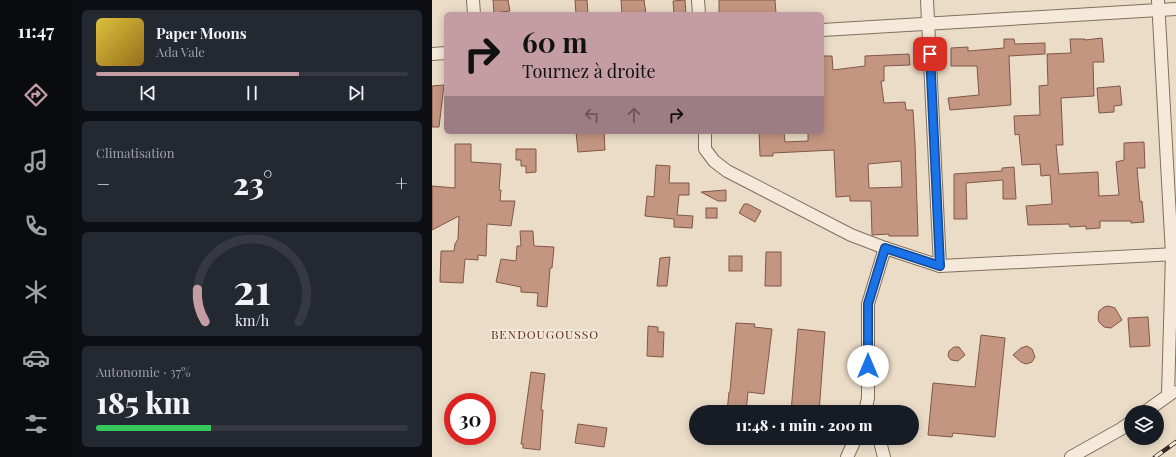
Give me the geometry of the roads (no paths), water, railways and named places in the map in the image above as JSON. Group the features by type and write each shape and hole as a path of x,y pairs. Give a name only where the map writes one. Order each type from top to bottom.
{"street":[{"path":"473,0 474,12"},
{"path":"698,0 699,12"},
{"path":"927,0 940,266"},
{"path":"1155,405 1172,393 1174,254 1158,5"},
{"path":"824,30 929,24 1158,5 1176,9"},
{"path":"432,54 444,53"},
{"path":"705,134 705,149 714,161 727,171 851,235 940,266 1174,254"},
{"path":"867,405 868,304 885,248"},
{"path":"868,398 870,405"},
{"path":"1071,457 1124,427"},
{"path":"847,457 853,445"},
{"path":"881,445 884,457"}],"railway":[{"path":"1155,457 1176,442"}],"district":[{"name":"BENDOUGOUSSO","path":"545,335"}]}
